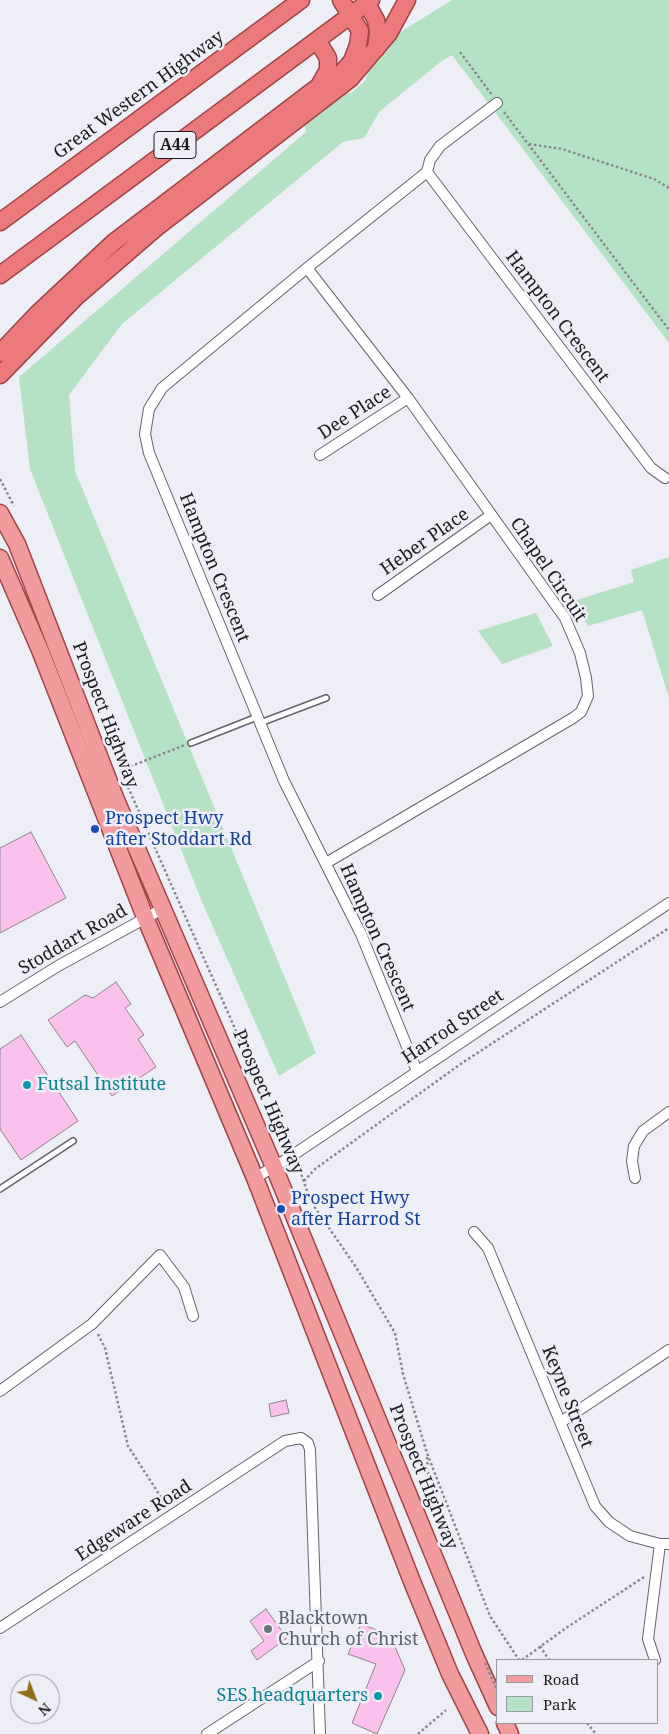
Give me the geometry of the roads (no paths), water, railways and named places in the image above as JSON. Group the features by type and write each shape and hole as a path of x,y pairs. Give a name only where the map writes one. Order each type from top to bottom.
{"highway":[{"name":"Great Western Highway","path":"0,222 301,0"},
{"path":"0,352 37,314 114,242 319,86 340,75 352,61 358,45 360,31 341,0"},
{"path":"0,375 76,297 156,228 350,79 389,33 407,0"},
{"path":"368,1 376,20 376,49"},
{"name":"A44","path":"0,275 368,1"},
{"path":"317,40 328,58 328,70 319,86"}],"main road":[{"name":"Prospect Highway","path":"0,513 17,544 116,800 274,1167 474,1654 497,1705"},
{"name":"Prospect Highway","path":"0,558 40,650 145,918 255,1178 413,1584 450,1674 480,1734"}],"street":[{"name":"Hampton Crescent","path":"417,1071 361,934 284,781 149,454 145,434 149,409 162,388 306,268 427,172 430,160 440,146 497,103"},
{"name":"Hampton Crescent","path":"427,172 651,468 665,478"},
{"name":"Chapel Circuit","path":"306,268 408,398 565,618 580,654 588,696 581,712 574,718 326,863"},
{"name":"Dee Place","path":"320,455 408,398"},
{"name":"Heber Place","path":"378,595 491,515"},
{"name":"Harrod Street","path":"255,1178 669,903"},
{"name":"Stoddart Road","path":"0,1002 58,966 164,908"},
{"path":"635,1178 632,1161 634,1146 643,1131 669,1112"},
{"name":"Keyne Street","path":"474,1232 488,1248 595,1506 609,1522 630,1536 664,1544"},
{"path":"0,1391 92,1324 160,1255 184,1286 193,1316"},
{"path":"560,1422 669,1350"},
{"name":"Edgeware Road","path":"0,1628 285,1441 301,1438 308,1443 310,1450 319,1661"},
{"path":"655,1659 648,1639 656,1569 664,1544"},
{"path":"207,1734 319,1661"},
{"path":"319,1661 320,1734"}],"lane":[{"path":"191,743 326,698"},
{"path":"0,1189 73,1141"}],"place":[{"name":"Prospect Hwy after Stoddart Rd","path":"95,829"},
{"name":"Futsal Institute","path":"27,1085"},
{"name":"Prospect Hwy after Harrod St","path":"281,1209"},
{"name":"Blacktown Church of Christ","path":"268,1629"},
{"name":"SES headquarters","path":"378,1696"}]}
